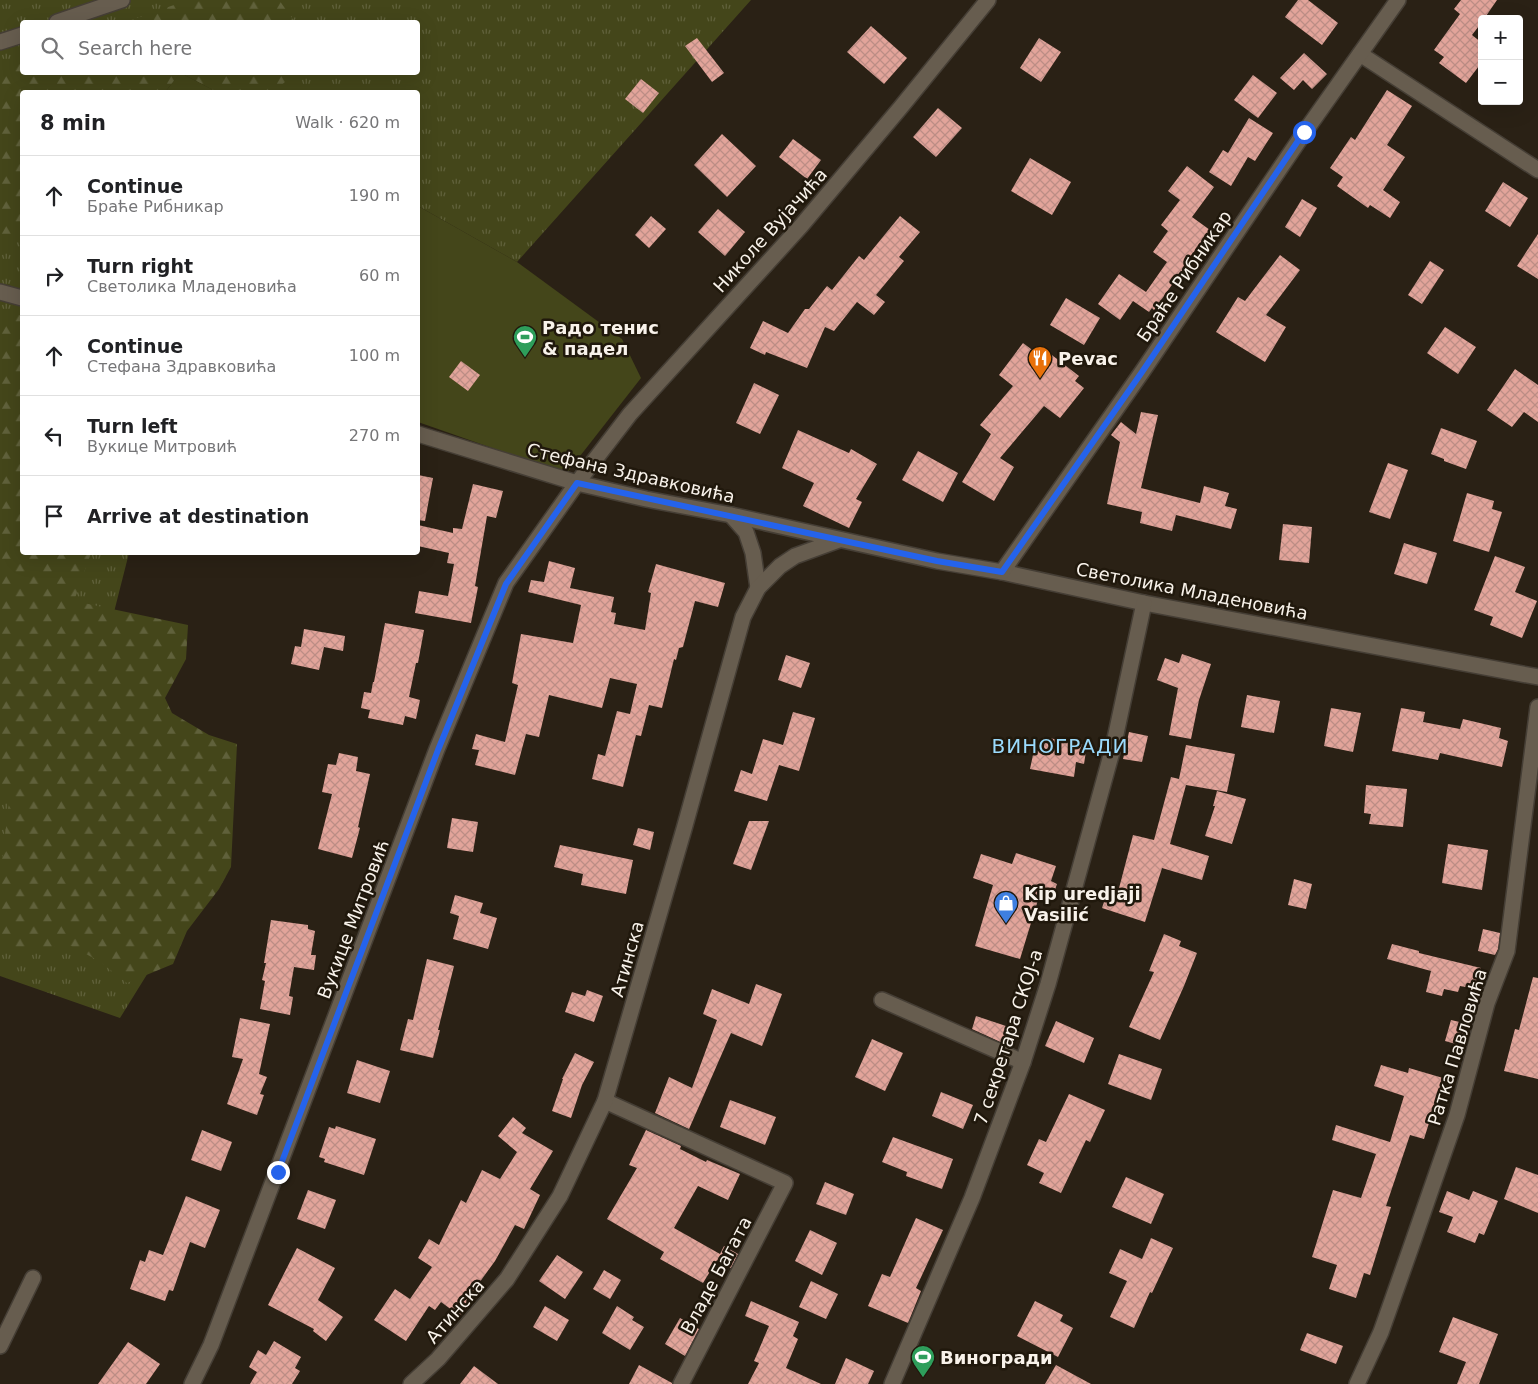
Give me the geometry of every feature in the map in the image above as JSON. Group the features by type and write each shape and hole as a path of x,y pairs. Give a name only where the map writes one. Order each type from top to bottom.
{"street":[{"path":"63,20 122,0"},
{"name":"Николе Вујачића","path":"577,483 630,414 801,226 988,0"},
{"name":"Браће Рибникар","path":"1002,572 1147,364 1304,132 1398,0"},
{"path":"0,42 20,35"},
{"path":"1360,54 1538,170"},
{"path":"0,292 20,297"},
{"name":"Стефана Здравковића","path":"420,435 577,483 839,540"},
{"name":"Вукице Митровић","path":"192,1384 211,1346 434,758 506,584 577,483"},
{"path":"731,516 746,532 754,553 758,588"},
{"name":"Светолика Младеновића","path":"839,540 937,561 1002,572 1144,603 1538,677"},
{"name":"Атинска","path":"411,1384 438,1359 507,1279 560,1196 605,1101 743,617 758,588 780,566 796,556 839,540"},
{"name":"7 секретара СКОЈ-а","path":"892,1384 972,1198 1023,1062 1048,984 1113,748 1144,603"},
{"name":"Ратка Павловића","path":"1357,1384 1381,1332 1457,1115 1487,1004 1506,951 1538,707"},
{"path":"882,1000 1023,1062"},
{"name":"Владе Багата","path":"605,1101 785,1183 680,1384"},
{"path":"0,1346 33,1278"}],"green space":[{"path":"0,0 751,0 517,262 420,207 420,90 213,90 185,75 420,75 420,20 20,20 20,75 43,75 151,90 20,90 20,555 128,555 79,750 190,905 120,1018 0,976"},
{"path":"188,0 279,0 294,20 132,20"},
{"path":"20,61 20,75 179,75 167,90 20,90 20,229 15,241 0,256 0,68"},
{"path":"179,75 185,75 213,90 167,90"},
{"path":"185,75 286,75 285,82 275,90 213,90"},
{"name":"Радо тенис & падел","path":"420,207 517,262 622,339 641,378 566,474 420,423"},
{"path":"0,309 20,315 20,555 90,555 74,601 188,625 186,659 165,698 172,713 209,735 237,744 231,867 219,889 187,931 173,964 127,983 99,961 71,946 14,949 0,947 0,875 10,796 0,790"}],"building":[{"path":"1298,0 1308,0 1338,23 1322,45 1285,17"},
{"path":"1461,0 1497,0 1487,15 1478,15 1478,27 1472,35 1478,40 1478,67 1466,83 1439,63 1444,57 1434,50 1460,14 1454,9"},
{"path":"871,26 907,58 884,84 847,52"},
{"path":"697,38 724,73 712,82 685,46"},
{"path":"1039,38 1061,52 1041,82 1020,68"},
{"path":"1304,53 1327,74 1312,89 1303,80 1294,90 1280,78"},
{"path":"1253,75 1277,93 1258,118 1234,100"},
{"path":"641,79 659,93 643,113 625,99"},
{"path":"1387,90 1412,106 1387,145 1405,157 1383,190 1400,202 1390,218 1370,205 1368,208 1337,186 1343,177 1330,168 1351,137 1355,140"},
{"path":"938,108 962,128 936,157 913,137"},
{"path":"1249,118 1273,133 1255,161 1248,157 1231,186 1209,172 1223,150 1228,153"},
{"path":"722,134 756,166 727,197 694,165"},
{"path":"793,139 821,160 807,179 779,157"},
{"path":"1030,158 1071,182 1052,215 1011,191"},
{"path":"1187,166 1214,187 1192,217 1210,230 1154,310 1152,308 1149,312 1133,301 1120,320 1098,304 1119,274 1146,292 1167,262 1153,252 1168,231 1161,225 1180,200 1168,191"},
{"path":"1503,182 1528,198 1510,227 1485,211"},
{"path":"1302,199 1317,208 1300,237 1285,227"},
{"path":"718,209 745,232 725,256 698,232"},
{"path":"651,216 666,229 649,248 635,235"},
{"path":"900,216 920,232 899,257 904,261 876,295 885,302 874,315 857,302 834,331 825,327 807,368 766,352 765,355 750,348 763,321 788,333 805,309 809,309 827,286 832,290 859,256 864,260"},
{"path":"1538,234 1538,279 1517,266"},
{"path":"1280,255 1300,270 1266,315 1286,327 1265,362 1216,332 1238,297 1245,301"},
{"path":"1430,261 1444,270 1422,304 1408,295"},
{"path":"1066,298 1100,318 1084,345 1050,325"},
{"path":"1445,327 1476,347 1458,374 1427,353"},
{"path":"1023,343 1043,358 1048,352 1079,376 1075,381 1084,388 1060,418 1044,406 1000,458 1014,467 994,501 962,482 991,434 980,425 1013,386 999,375"},
{"path":"461,361 480,375 468,391 449,377"},
{"path":"1515,369 1538,385 1538,422 1524,412 1512,427 1487,410"},
{"path":"754,383 779,395 760,434 736,423"},
{"path":"1141,412 1158,415 1141,488 1200,503 1204,486 1229,493 1225,506 1237,509 1231,529 1176,515 1172,531 1140,523 1142,512 1107,504 1120,442 1111,435 1121,422 1136,434"},
{"path":"1441,428 1477,441 1466,469 1431,454"},
{"path":"798,430 849,453 851,449 877,464 856,499 862,502 849,528 803,506 814,483 782,468"},
{"path":"918,451 958,473 943,502 902,480"},
{"path":"1388,463 1408,470 1390,519 1369,512"},
{"path":"420,475 433,478 425,521 420,520"},
{"path":"473,484 503,491 496,518 487,516 475,586 478,587 471,623 415,613 419,591 448,596 454,564 447,563 449,553 420,546 420,525 453,533 453,528 462,529"},
{"path":"1467,493 1494,501 1492,509 1502,512 1489,552 1453,541"},
{"path":"1283,524 1312,527 1309,563 1279,560"},
{"path":"1404,543 1437,553 1427,584 1394,574"},
{"path":"1495,556 1525,567 1515,592 1537,601 1522,638 1490,625 1493,617 1474,610"},
{"path":"549,561 575,568 570,588 614,597 611,612 616,613 614,624 645,630 651,593 648,592 656,564 725,583 718,607 695,601 683,647 679,648 676,660 674,659 662,708 649,705 641,736 636,735 623,787 592,779 598,754 605,756 617,711 630,714 637,684 610,678 602,708 549,695 539,737 526,734 515,775 475,765 479,750 472,749 476,734 505,742 518,685 512,683 521,634 573,643 581,605 528,592 531,580 544,582"},
{"path":"385,623 424,630 409,697 420,700 416,719 405,716 403,725 368,718 370,710 361,708 364,692 371,693"},
{"path":"304,629 345,636 343,651 324,647 319,670 291,664 295,646 301,647"},
{"path":"1182,654 1211,664 1199,700 1191,739 1169,735 1178,688 1157,680 1165,658 1179,663"},
{"path":"786,655 810,663 801,688 778,680"},
{"path":"1247,695 1280,701 1274,733 1241,727"},
{"path":"1331,708 1361,713 1353,752 1324,746"},
{"path":"1401,708 1425,712 1423,722 1460,729 1463,719 1501,728 1499,738 1508,741 1502,767 1440,753 1438,760 1392,751"},
{"path":"793,712 815,718 799,771 779,765 767,801 734,791 741,770 752,774 763,739 783,745"},
{"path":"1129,732 1148,736 1142,762 1123,759"},
{"path":"1043,737 1087,745 1084,764 1076,762 1074,777 1030,769 1034,750 1041,751"},
{"path":"1186,745 1235,754 1227,792 1186,785 1170,844 1209,856 1202,880 1162,868 1145,922 1102,908 1108,889 1118,892 1133,835 1154,840 1171,777 1179,779"},
{"path":"339,753 358,757 356,771 370,774 358,827 360,828 352,858 318,849 332,794 322,792 328,764 336,765"},
{"path":"1366,785 1407,789 1403,827 1369,824 1371,814 1364,813"},
{"path":"1217,791 1246,799 1232,844 1205,836 1215,806 1213,806"},
{"path":"452,818 478,822 473,852 447,848"},
{"path":"749,821 769,821 751,870 733,864"},
{"path":"638,828 654,832 650,850 633,845"},
{"path":"1448,844 1488,850 1482,890 1442,883"},
{"path":"560,845 633,860 626,894 581,885 583,874 554,867"},
{"path":"1016,853 1056,866 1051,881 1057,884 1050,904 1038,900 1020,959 975,946 993,885 973,878 981,854 1012,864"},
{"path":"1294,879 1312,884 1306,909 1288,905"},
{"path":"455,895 483,903 480,913 497,918 488,949 453,939 459,916 450,913"},
{"path":"271,920 308,925 308,929 315,931 311,955 316,955 314,970 294,967 289,996 293,997 290,1015 260,1009 265,981 262,980 266,963 264,963"},
{"path":"1483,929 1500,933 1498,949 1495,955 1478,951"},
{"path":"1164,934 1181,941 1179,946 1197,953 1160,1040 1129,1027 1154,972 1149,971"},
{"path":"1392,944 1419,951 1419,953 1481,968 1475,989 1460,986 1458,992 1444,989 1442,996 1426,992 1431,971 1387,959"},
{"path":"427,959 454,966 433,1058 400,1050 408,1019 413,1020"},
{"path":"1533,977 1538,978 1538,1079 1504,1071 1515,1029 1519,1030"},
{"path":"756,984 782,994 762,1046 731,1033 689,1129 655,1113 669,1077 692,1088 717,1020 703,1014 712,989 749,1004"},
{"path":"587,990 603,996 594,1022 565,1012 572,992 585,996"},
{"path":"976,1016 1012,1028 1007,1045 972,1029"},
{"path":"240,1018 270,1024 259,1074 267,1077 260,1094 264,1095 257,1115 227,1104 243,1059 232,1057"},
{"path":"1451,1020 1468,1024 1463,1046 1445,1041"},
{"path":"1056,1021 1094,1038 1084,1063 1045,1046"},
{"path":"872,1039 903,1053 885,1091 855,1077"},
{"path":"575,1053 594,1062 582,1085 571,1118 552,1111 562,1079"},
{"path":"1119,1054 1162,1069 1151,1100 1108,1084"},
{"path":"357,1060 390,1071 380,1103 347,1093"},
{"path":"1381,1065 1408,1073 1409,1068 1443,1078 1424,1139 1410,1135 1386,1206 1391,1207 1370,1275 1364,1273 1356,1298 1329,1289 1337,1265 1312,1257 1333,1190 1361,1198 1376,1154 1332,1140 1336,1125 1390,1142 1404,1096 1374,1086"},
{"path":"941,1092 973,1105 963,1129 932,1116"},
{"path":"1069,1094 1105,1110 1090,1142 1086,1140 1061,1193 1039,1183 1044,1173 1027,1165 1039,1139 1046,1142"},
{"path":"730,1100 776,1117 765,1145 720,1127"},
{"path":"513,1117 526,1128 522,1133 553,1151 530,1189 540,1195 524,1229 515,1225 495,1261 466,1301 469,1304 460,1316 441,1302 435,1310 429,1306 406,1341 374,1320 395,1289 410,1299 432,1267 418,1258 429,1239 439,1245 461,1200 466,1203 482,1170 500,1179 517,1152 498,1136"},
{"path":"336,1126 376,1139 364,1175 324,1162 325,1159 319,1157 329,1127 335,1129"},
{"path":"202,1130 232,1142 221,1171 191,1160"},
{"path":"646,1130 681,1146 680,1149 706,1162 707,1160 740,1174 728,1200 698,1186 674,1228 720,1254 724,1246 738,1254 731,1268 717,1260 703,1283 660,1259 664,1252 607,1219 637,1168 629,1165"},
{"path":"893,1137 953,1159 942,1189 906,1176 907,1172 882,1162"},
{"path":"1516,1167 1538,1175 1538,1213 1504,1199"},
{"path":"1126,1177 1164,1194 1151,1224 1112,1207"},
{"path":"825,1182 854,1194 846,1215 816,1204"},
{"path":"308,1190 336,1200 325,1229 297,1219"},
{"path":"1447,1191 1469,1200 1473,1191 1498,1201 1484,1235 1479,1233 1475,1243 1447,1232 1453,1217 1439,1212"},
{"path":"186,1196 220,1210 205,1248 190,1242 173,1291 169,1290 165,1301 130,1289 140,1260 145,1262 149,1250 163,1255"},
{"path":"916,1218 943,1230 916,1288 921,1291 908,1323 868,1306 882,1274 890,1277"},
{"path":"810,1230 837,1243 822,1275 795,1261"},
{"path":"1151,1238 1173,1248 1134,1328 1110,1317 1127,1281 1109,1273 1120,1249 1142,1259"},
{"path":"297,1248 335,1268 318,1300 343,1317 326,1341 313,1331 314,1329 268,1305"},
{"path":"557,1255 583,1272 565,1299 539,1281"},
{"path":"604,1270 621,1280 610,1299 593,1289"},
{"path":"811,1281 838,1294 826,1319 799,1307"},
{"path":"751,1301 799,1322 793,1336 798,1339 786,1368 821,1384 748,1384 759,1363 754,1361 769,1326 745,1316"},
{"path":"1035,1301 1063,1315 1060,1321 1073,1328 1058,1357 1017,1336"},
{"path":"545,1306 569,1320 557,1341 533,1327"},
{"path":"617,1306 634,1317 632,1320 644,1327 630,1350 602,1333"},
{"path":"1453,1317 1498,1334 1479,1384 1457,1384 1466,1362 1439,1352"},
{"path":"680,1318 699,1329 685,1356 665,1344"},
{"path":"1307,1333 1343,1346 1336,1364 1300,1350"},
{"path":"274,1341 301,1357 295,1368 300,1371 292,1384 250,1384 257,1372 249,1367 258,1350 266,1355"},
{"path":"128,1342 160,1364 146,1384 98,1384"},
{"path":"846,1358 874,1371 868,1384 835,1384"},
{"path":"639,1365 672,1383 672,1384 629,1384"},
{"path":"1056,1365 1091,1384 1045,1384"},
{"path":"474,1366 498,1384 460,1384"}],"place":[{"name":"Радо тенис & падел","path":"525,358"},
{"name":"Pevac","path":"1040,379"},
{"name":"Kip uredjaji Vasilić","path":"1006,924"},
{"name":"Виногради","path":"923,1378"}],"district":[{"name":"ВИНОГРАДИ","path":"1060,746"}],"route":[{"path":"278,1172 438,750 506,584 577,483 937,561 1002,572 1142,372 1304,132"}]}
